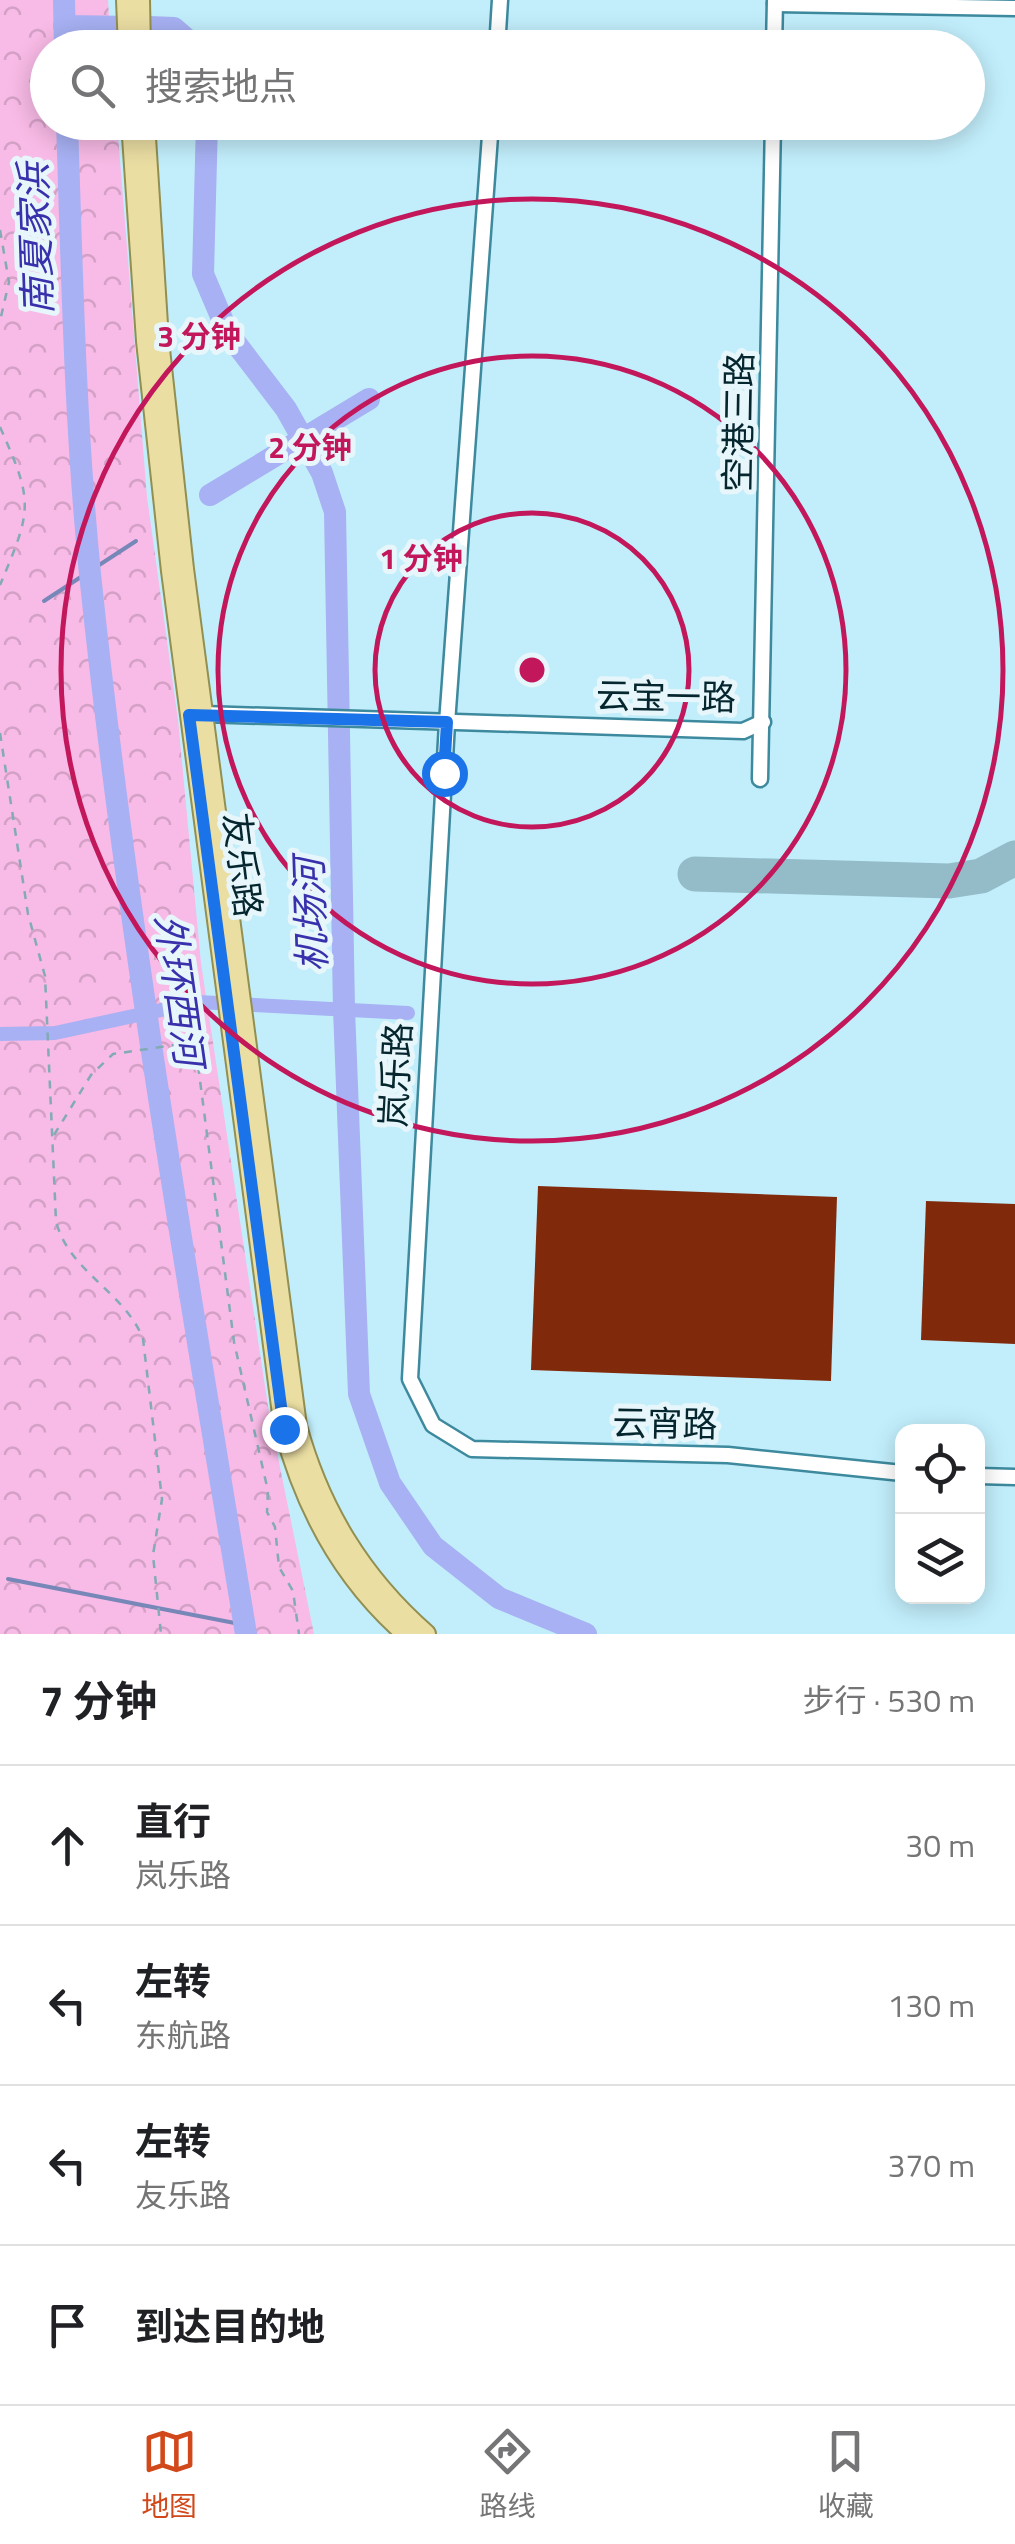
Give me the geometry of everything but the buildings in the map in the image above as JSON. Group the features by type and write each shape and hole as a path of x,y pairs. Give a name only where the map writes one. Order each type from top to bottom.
{"main road":[{"path":"126,0 127,30"},
{"path":"140,0 141,30"},
{"name":"友乐路","path":"132,140 146,341 237,1026 297,1426 320,1496 372,1589"},
{"name":"友乐路","path":"145,140 159,340 196,714"},
{"path":"372,1589 406,1634"},
{"path":"372,1589 426,1634"}],"street":[{"path":"498,30 500,0"},
{"path":"774,30 775,2 1015,8"},
{"name":"岚乐路","path":"433,1425 416,1396 408,1358 447,722 490,140"},
{"name":"空港三路","path":"760,779 773,140"},
{"path":"196,714 233,712"},
{"name":"云宝一路","path":"196,714 743,731 763,722"},
{"name":"云宵路","path":"433,1425 459,1445 479,1450 728,1455 895,1472"},
{"path":"985,1476 1015,1477"}],"path":[{"path":"0,230 9,282 0,321"},
{"path":"0,427 23,480 28,503 25,526 0,586"},
{"path":"0,732 28,914 45,976 59,1236 136,1322 142,1339 162,1499 152,1555 161,1634"},
{"path":"54,1135 90,1075 113,1054 195,1042 234,1342 268,1490 267,1512 275,1527 280,1567 293,1591 299,1634"}],"green space":[{"path":"0,0 108,0 110,30 30,30 30,140 118,140 147,497 178,720 201,963 269,1413 314,1634 0,1634"}],"waterway":[{"name":"南夏家浜","path":"64,0 65,30"},
{"name":"机场河","path":"64,26 133,27"},
{"name":"机场河","path":"149,27 176,30"},
{"name":"外环西河","path":"68,140 81,461 105,707 160,1105 246,1634"},
{"name":"机场河","path":"207,140 203,274 228,333 286,409 322,473 335,512 344,1009 359,1394 390,1483 433,1546 499,1598 586,1634"},
{"path":"210,495 369,399"},
{"name":"外环西河","path":"44,601 136,541"},
{"path":"0,1034 55,1033 198,1002 408,1013"},
{"path":"8,1579 245,1625"}],"taxiway":[{"path":"695,874 949,881 981,876 1015,858"}],"route":[{"path":"284,1429 189,715 447,722 444,773"}]}
